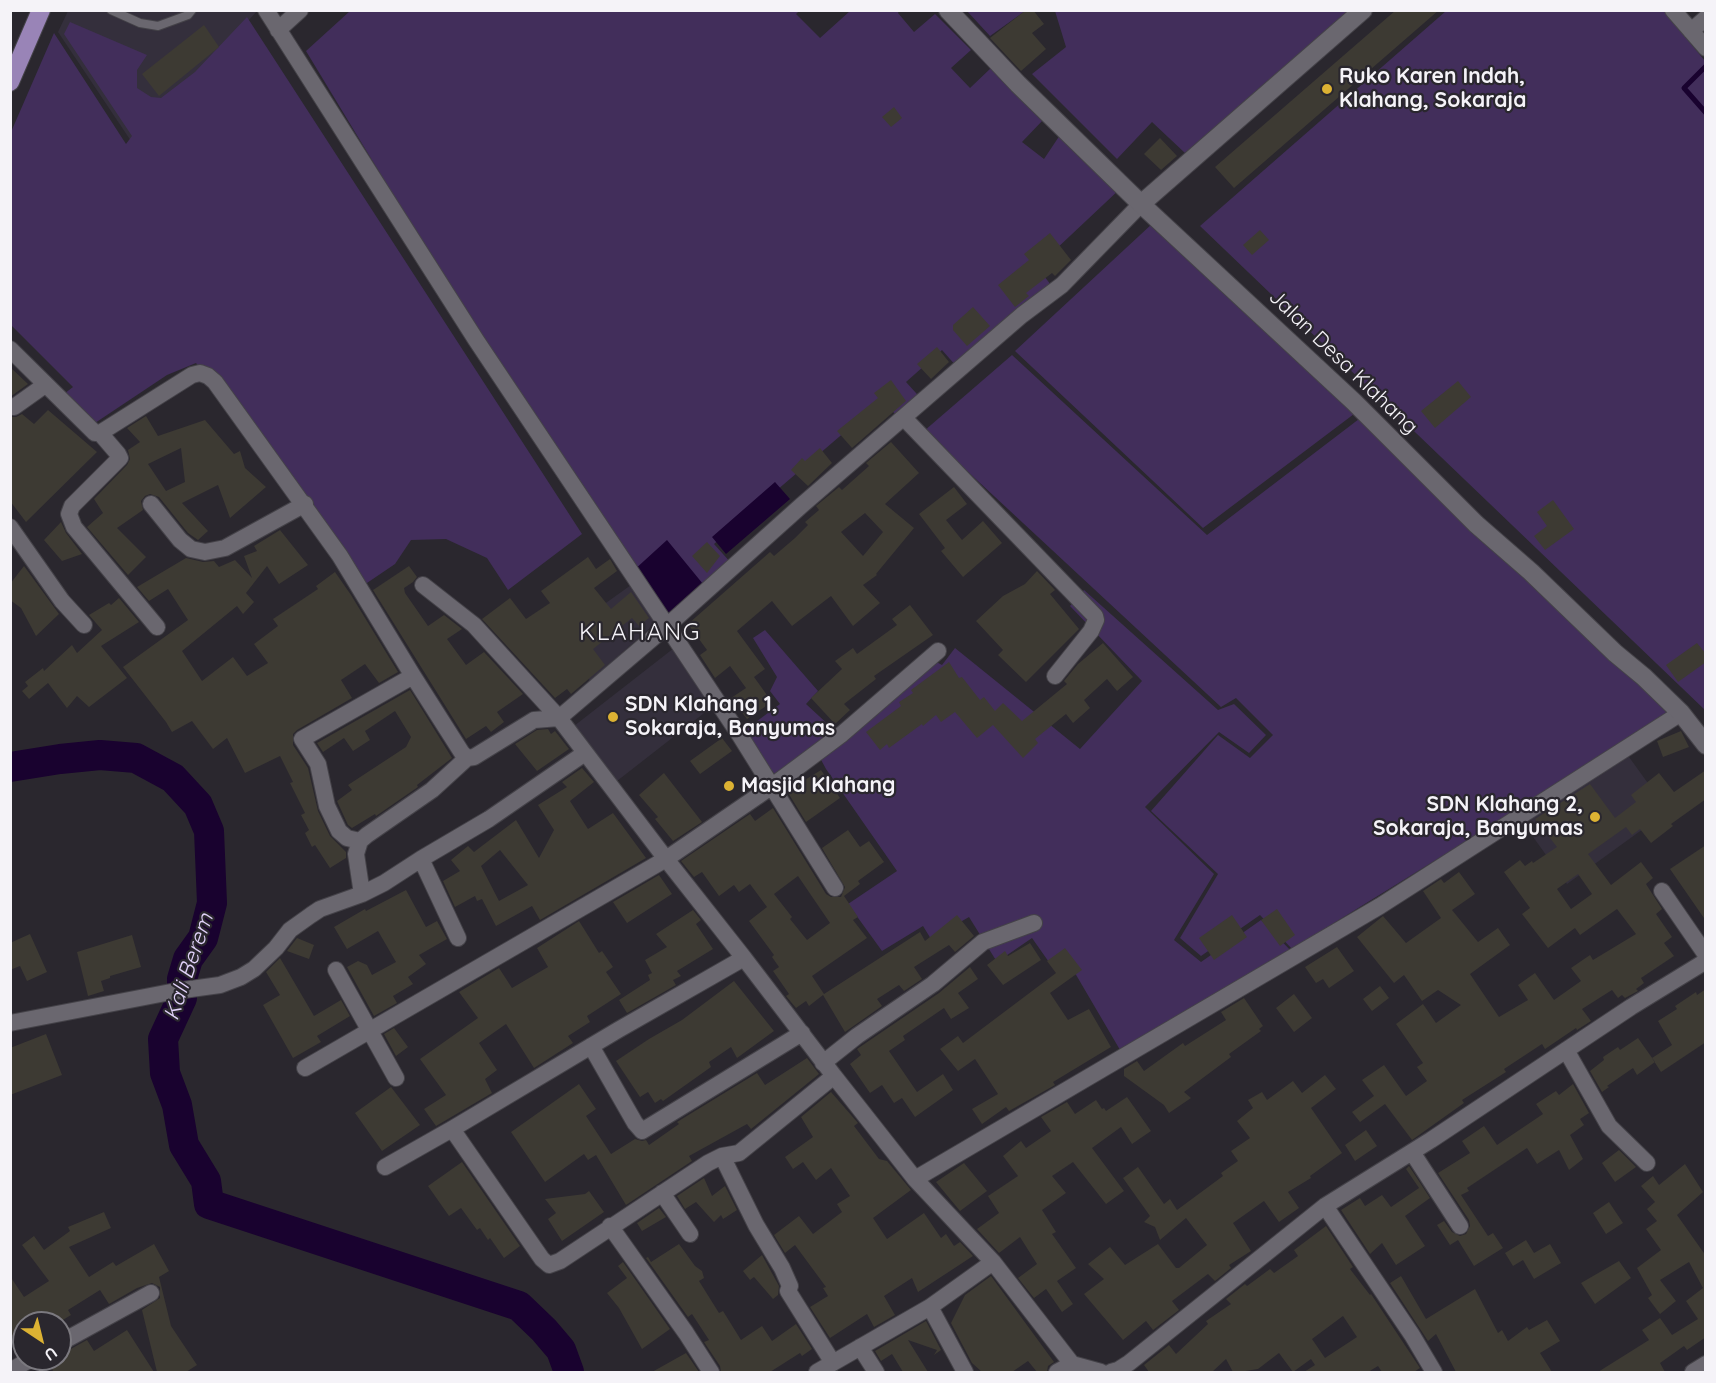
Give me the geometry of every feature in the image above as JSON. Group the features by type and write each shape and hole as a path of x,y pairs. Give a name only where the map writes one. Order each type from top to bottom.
{"main road":[{"path":"10,82 41,10"}],"street":[{"path":"266,10 476,340 739,734 835,888"},
{"path":"278,30 300,10"},
{"name":"Jalan Desa Klahang","path":"948,10 1018,84 1141,204 1354,402 1476,524 1531,572 1681,713 1706,746"},
{"path":"362,894 356,854 360,842 366,835 432,790 467,758 474,757 534,720 559,718 1022,315 1062,285 1141,204 1363,10"},
{"path":"1673,10 1706,48"},
{"path":"1691,31 1706,18"},
{"path":"10,349 91,431 100,433 118,454 120,458 72,506 69,514 74,527 157,627"},
{"path":"100,433 192,375 200,373 215,382 304,504 371,604 413,675 467,758"},
{"path":"14,407 45,385"},
{"path":"904,418 1095,616 1096,620 1091,631 1055,676"},
{"path":"151,504 180,540 191,549 205,552 225,548 304,504"},
{"path":"10,528 62,601 84,625"},
{"path":"423,585 474,625 559,718 915,1179 993,1262 1064,1368 1101,1372"},
{"path":"305,1068 666,859 771,787 860,720 938,651"},
{"path":"360,842 347,838 339,831 327,806 318,764 302,739 413,675"},
{"path":"915,1179 1380,906 1681,713"},
{"path":"10,1023 219,985 241,977 254,969 276,948 290,930 320,909 362,894 384,883 489,819 585,753"},
{"path":"421,859 458,938"},
{"path":"1662,891 1706,955"},
{"path":"452,1129 545,1264 554,1264 708,1162 722,1156 739,1153 829,1069 857,1036 933,984 983,942 1034,924"},
{"path":"385,1167 744,958"},
{"path":"1111,1372 1129,1363 1325,1206 1413,1152 1566,1050 1706,961"},
{"path":"336,970 396,1078"},
{"path":"591,1046 635,1123 642,1131 802,1033"},
{"path":"1566,1050 1609,1126 1647,1163"},
{"path":"1413,1152 1460,1226"},
{"path":"722,1156 756,1225 782,1268 789,1286 788,1291 833,1363"},
{"path":"662,1193 690,1233"},
{"path":"1325,1206 1412,1335 1434,1372"},
{"path":"610,1226 711,1372"},
{"path":"817,1372 930,1307 993,1262"},
{"path":"72,1336 151,1293"},
{"path":"930,1307 965,1372"},
{"path":"860,1347 876,1372"},
{"path":"1693,1372 1706,1365"}],"lane":[{"path":"111,10 140,23 158,26 188,15 192,10"}],"shaded area":[{"path":"68,11 257,11 135,147 58,32"},
{"path":"350,11 799,11 796,14 820,38 850,11 899,11 898,13 914,32 935,14 971,50 951,68 970,88 991,68 1044,119 1022,142 1044,159 1062,132 1121,188 1037,267 1051,285 957,367 942,350 906,382 926,404 904,422 881,401 714,544 732,564 666,622 479,337 306,51"},
{"path":"967,11 1025,11 990,36"},
{"path":"1055,11 1350,11 1185,153 1152,122 1117,159 1032,74 1066,47"},
{"path":"1446,11 1664,11 1705,61 1705,710 1200,226"},
{"path":"247,17 582,534 508,590 487,558 446,539 411,540 395,564 364,585 288,481 196,363 167,375 92,425 60,397 73,387 11,325 11,132 54,33 126,144 132,136 64,34 70,22 147,55 137,70 137,88 151,97 161,98 195,72"},
{"path":"1153,223 1354,414 1203,528 1015,351"},
{"path":"1012,355 1207,535 1359,419 1675,712 1292,949 1260,915 1201,956 1180,938 1218,874 1151,811 1218,735 1250,758 1273,735 1236,698 1221,707 924,431"},
{"path":"775,482 790,499 726,554 712,537"},
{"path":"667,540 703,584 667,617 633,571"},
{"path":"631,585 658,621 590,681 557,638"},
{"path":"1084,590 1218,710 1234,704 1266,735 1249,753 1219,732 1145,807 1214,874 1174,940 1201,962 1261,920 1294,954 1123,1055 1065,956 1051,965 1032,938 997,962 969,917 931,939 923,926 882,951 848,904 897,871 819,756 780,781 741,733 780,704 770,691 777,677 753,638 765,630 818,691 806,704 845,740 931,659 942,665 955,648 1080,749 1142,681 1070,606"},
{"name":"SDN Klahang 1, Sokaraja, Banyumas","path":"674,648 717,703 617,781 574,726"},
{"name":"SDN Klahang 2, Sokaraja, Banyumas","path":"1624,750 1668,811 1567,884 1523,823"}],"building":[{"path":"1026,10 1033,10 1044,24 1032,33 1046,49 1021,71 990,38"},
{"name":"Ruko Karen Indah, Klahang, Sokaraja","path":"1396,10 1439,10 1234,188 1215,167"},
{"path":"204,25 219,47 159,96 142,74"},
{"path":"894,107 902,118 891,127 882,117"},
{"path":"1160,138 1177,156 1161,170 1144,154"},
{"path":"1260,230 1269,240 1252,255 1243,245"},
{"path":"1050,233 1071,260 1055,276 1052,273 1026,293 1029,296 1015,307 998,285 1029,260 1024,254"},
{"path":"973,307 990,326 967,346 953,330 953,325"},
{"path":"937,347 949,362 931,379 917,364"},
{"path":"10,367 28,384 10,397"},
{"path":"891,380 906,401 852,448 837,431 878,398 874,393"},
{"path":"1458,381 1471,397 1435,428 1421,411"},
{"path":"48,410 97,452 26,522 10,501 10,417 22,414 34,424"},
{"path":"146,416 158,436 205,420 234,454 240,451 245,468 266,487 230,518 218,485 182,503 208,531 198,540 188,533 159,497 150,494 145,496 141,501 143,510 117,528 146,557 128,575 87,527 103,513 94,499 127,465 130,459 128,450 140,442 127,428","holes":["181,448 185,482 166,491 148,464"]},
{"path":"891,442 919,473 885,504 914,528 877,575 863,585 880,603 853,626 831,596 792,626 772,601 737,631 765,669 754,677 772,702 747,719 731,698 746,688 730,666 715,678 700,655 707,650 688,624 770,552 774,556 795,538 808,525 805,522 819,510 816,506 839,487 842,490 869,466 866,463","holes":["865,513 883,532 863,556 841,532"]},
{"path":"820,448 832,463 808,486 791,470 802,458 805,461"},
{"path":"954,487 967,504 946,520 962,540 983,521 1002,543 963,577 941,551 945,548 919,514"},
{"path":"1553,500 1574,529 1545,550 1534,536 1547,526 1537,512"},
{"path":"61,522 66,533 82,554 62,561 44,540"},
{"path":"280,530 308,565 279,584 267,566 246,593 254,602 243,614 237,606 182,651 202,681 233,657 247,676 268,663 254,644 278,626 273,619 318,589 316,586 335,572 351,595 398,672 379,683 365,664 341,680 352,698 293,734 293,745 308,768 318,811 330,836 346,852 346,858 330,868 315,845 312,847 305,833 309,830 301,815 305,813 280,756 245,773 227,738 213,749 192,721 172,732 123,667 188,620 168,589 149,601 137,587 186,558 203,562 214,561 219,567 235,560 252,578 244,556 257,551 254,546"},
{"path":"707,542 720,556 707,573 692,556"},
{"path":"588,557 596,569 610,559 617,571 594,588 611,609 631,592 649,618 639,626 632,618 593,649 605,665 571,694 567,689 555,698 482,619 510,598 526,619 550,603 541,591"},
{"path":"24,566 59,614 36,636 21,608 10,600 10,584"},
{"path":"409,566 417,577 404,588 405,593 428,626 444,615 462,629 447,639 466,665 484,652 523,694 497,712 504,722 491,732 486,726 466,739 373,590"},
{"path":"1037,571 1055,590 1050,594 1079,629 1026,682 998,655 1003,650 976,621 1003,596 1025,584"},
{"path":"119,598 139,622 101,646 127,678 89,707 77,696 67,708 48,683 29,699 22,691 28,686 25,682 43,668 44,671 72,645 77,653 102,630 89,615 109,603 111,605"},
{"path":"910,605 933,635 874,676 876,679 844,704 850,710 835,724 811,698 842,669 835,661 853,648 857,654 897,625 892,619"},
{"path":"1103,643 1133,677 1117,691 1107,679 1084,700 1090,708 1073,723 1066,714 1035,739 1038,743 1023,758 993,725 977,738 955,712 941,722 936,715 889,748 887,744 880,750 866,732 901,706 899,702 913,693 911,690 949,662 959,678 962,677 980,700 984,697 995,711 1003,703 1022,721 1067,684 1064,681 1078,664"},
{"path":"1697,643 1706,654 1706,662 1678,682 1666,665"},
{"path":"410,690 452,758 417,785 418,787 376,816 375,814 352,828 348,825 337,801 352,790 348,785 406,747 411,737 395,711 365,731 370,740 353,751 344,738 323,752 317,743"},
{"path":"548,729 551,734 555,731 569,749 537,771 515,744 537,730"},
{"path":"1681,731 1689,747 1663,757 1657,741"},
{"path":"722,738 732,751 700,774 690,761"},
{"path":"582,768 594,782 570,801 588,829 613,813 646,858 540,920 532,906 496,926 482,899 477,901 475,896 455,907 443,881 460,871 451,860 468,846 474,852 516,820 539,858 554,830 538,805 567,787 562,782","holes":["500,850 528,885 499,901 481,866"]},
{"path":"821,770 840,798 806,822 787,791"},
{"path":"1706,770 1706,799 1671,824 1673,826 1651,843 1640,829 1632,835 1626,827 1588,854 1611,885 1641,862 1653,878 1646,884 1662,909 1656,914 1672,937 1664,943 1674,956 1641,978 1644,983 1636,989 1638,991 1625,998 1622,995 1618,998 1612,990 1582,1009 1591,1021 1577,1030 1576,1028 1545,1049 1542,1044 1504,1069 1506,1072 1462,1100 1464,1103 1412,1140 1385,1104 1360,1122 1352,1112 1374,1096 1362,1080 1384,1065 1406,1096 1427,1081 1417,1067 1423,1063 1396,1024 1423,1004 1436,1023 1461,1005 1438,990 1422,1001 1404,975 1394,983 1357,937 1383,916 1406,943 1441,918 1423,891 1441,879 1444,883 1459,872 1475,894 1452,910 1478,942 1498,928 1510,945 1470,974 1499,1017 1528,1000 1518,985 1535,973 1554,1000 1581,981 1571,968 1590,955 1593,960 1636,934 1617,909 1580,935 1575,928 1548,948 1522,914 1530,908 1504,872 1520,860 1525,866 1532,861 1533,863 1557,847 1535,819 1590,784 1615,818 1636,802 1631,795 1659,773 1674,792","holes":["1578,874 1592,894 1571,909 1557,889"]},
{"path":"664,773 702,822 673,841 655,819 658,817 639,795"},
{"path":"773,808 826,894 831,897 841,897 845,887 822,848 848,830 860,847 869,841 884,862 858,881 860,884 844,896 858,917 853,920 867,938 812,976 824,994 920,932 925,941 957,915 974,936 955,952 949,945 914,967 922,979 904,991 899,985 877,999 882,1006 845,1032 823,995 809,1006 806,1001 796,1008 786,996 789,994 773,971 779,967 772,957 774,955 749,921 767,907 750,884 739,892 734,885 719,896 702,872 694,877 681,861 750,814 755,821","holes":["798,876 830,923 807,940 774,894"]},
{"path":"1706,845 1706,921 1670,869"},
{"path":"659,875 672,894 627,923 613,902"},
{"path":"406,890 426,927 437,921 447,939 419,955 426,964 408,977 413,984 393,996 397,1003 374,1016 347,967 358,961 367,965 372,975 396,962 378,931 347,949 334,927 365,909 366,911"},
{"path":"1277,909 1295,935 1280,946 1261,920"},
{"path":"693,910 701,920 696,924 713,949 677,971 681,976 673,980 676,985 627,1013 619,1000 650,980 648,975 652,973 645,960 667,947 656,934"},
{"path":"1232,915 1247,937 1214,960 1199,938"},
{"path":"579,921 599,953 602,951 613,967 606,972 621,994 587,1016 590,1022 568,1036 573,1043 534,1068 506,1024 479,1043 497,1070 485,1079 492,1093 436,1126 424,1109 446,1095 420,1059 478,1018 459,992 499,968 512,988 548,967 537,948"},
{"path":"30,934 47,972 27,981 20,966 10,970 10,943"},
{"path":"132,935 141,967 110,976 101,981 104,991 88,996 77,952"},
{"path":"297,938 314,945 309,959 287,951"},
{"path":"1030,943 1041,960 1003,985 987,965 1005,951 1008,956"},
{"path":"1337,947 1354,971 1329,988 1323,979 1316,983 1305,967"},
{"path":"1065,948 1082,970 1050,993 1068,1020 1089,1009 1111,1047 1053,1082 1055,1085 1009,1111 1006,1107 982,1124 972,1109 998,1094 975,1059 958,1071 940,1049 958,1036 963,1043 1056,973 1047,961"},
{"path":"280,958 314,1016 341,1000 350,1016 317,1036 321,1042 293,1058 263,1005 280,995 266,972"},
{"path":"970,967 978,979 958,993 969,1008 951,1019 944,1008 903,1036 905,1040 889,1051 917,1092 943,1074 953,1090 915,1117 902,1098 894,1103 882,1085 870,1093 850,1064 861,1055 857,1049 939,993"},
{"path":"734,981 774,1031 737,1058 731,1047 709,1062 711,1067 663,1101 661,1099 655,1103 648,1092 640,1097 616,1061 682,1020"},
{"path":"1380,986 1389,998 1372,1011 1363,999"},
{"path":"1706,989 1706,1042 1661,1072 1652,1058 1672,1045 1658,1021 1677,1009 1675,1006 1696,992 1697,995"},
{"path":"1294,994 1312,1018 1294,1032 1276,1008"},
{"path":"1244,998 1263,1026 1259,1029 1261,1031 1229,1054 1231,1057 1184,1092 1191,1098 1169,1113 1164,1105 1124,1076 1124,1069 1137,1061 1144,1071 1183,1043 1185,1046 1226,1020 1221,1012"},
{"path":"394,1028 408,1047 396,1056 384,1034"},
{"path":"46,1034 62,1075 10,1095 10,1048"},
{"path":"1638,1038 1655,1062 1637,1075 1633,1068 1602,1092 1590,1071 1604,1060 1603,1057 1618,1047 1620,1050"},
{"path":"807,1058 819,1074 751,1129 747,1124 689,1156 692,1161 626,1205 596,1155 588,1160 584,1154 545,1182 511,1132 579,1084 596,1109 586,1116 611,1154 635,1139 646,1140 649,1145 679,1124 677,1122 757,1073 765,1085"},
{"path":"1325,1075 1336,1089 1311,1108 1342,1153 1310,1176 1311,1178 1288,1192 1299,1208 1279,1222 1264,1201 1233,1223 1251,1251 1229,1265 1231,1268 1215,1281 1208,1274 1172,1301 1179,1310 1153,1330 1146,1321 1123,1340 1084,1294 1104,1279 1088,1264 1110,1247 1125,1265 1158,1244 1176,1268 1179,1268 1207,1245 1186,1218 1160,1240 1155,1227 1144,1222 1150,1216 1123,1178 1138,1167 1164,1204 1170,1199 1177,1210 1223,1176 1221,1173 1238,1161 1231,1151 1250,1138 1237,1121 1253,1108 1248,1100 1262,1092 1267,1100 1293,1081 1302,1093"},
{"path":"1573,1084 1589,1113 1580,1119 1584,1125 1570,1135 1583,1159 1569,1170 1559,1150 1537,1164 1527,1148 1467,1188 1469,1191 1461,1195 1488,1236 1493,1233 1503,1248 1474,1266 1458,1240 1450,1245 1437,1225 1444,1221 1452,1232 1460,1236 1466,1234 1470,1226 1469,1220 1438,1173 1470,1153 1462,1141 1484,1126 1497,1145 1543,1114 1536,1104 1556,1091 1559,1095"},
{"path":"391,1087 420,1125 382,1151 355,1113"},
{"path":"831,1092 858,1123 854,1126 879,1159 887,1161 911,1190 873,1218 887,1239 924,1213 941,1238 946,1234 954,1246 960,1242 973,1256 918,1292 912,1278 884,1296 895,1315 874,1327 867,1314 830,1338 810,1307 828,1296 823,1288 826,1287 795,1245 785,1253 774,1235 799,1216 813,1234 842,1212 837,1204 850,1196 831,1168 816,1180 803,1162 793,1169 785,1157 813,1137 801,1117"},
{"path":"1127,1097 1151,1131 1132,1144 1121,1127 1092,1148 1124,1191 1106,1204 1073,1162 1052,1176 1066,1193 1042,1210 1056,1232 1052,1234 1076,1268 1057,1281 1073,1304 1062,1312 1046,1289 1034,1298 1018,1278 1037,1264 1020,1237 999,1253 977,1229 999,1213 988,1196 1018,1176 1003,1156 1021,1141 1026,1148 1051,1131 1041,1117 1067,1102 1075,1114 1096,1100 1106,1111"},
{"path":"1366,1130 1377,1146 1355,1161 1345,1145"},
{"path":"1619,1150 1636,1167 1615,1182 1602,1163"},
{"path":"462,1162 520,1246 504,1258 490,1238 488,1240 480,1228 477,1230 461,1208 449,1216 428,1186"},
{"path":"964,1163 987,1191 960,1211 936,1182"},
{"path":"1685,1164 1703,1192 1677,1215 1706,1256 1706,1337 1687,1350 1684,1346 1660,1363 1665,1372 1598,1372 1649,1340 1642,1330 1660,1318 1672,1335 1698,1319 1686,1301 1703,1288 1689,1262 1660,1280 1676,1301 1660,1314 1648,1298 1652,1295 1637,1268 1661,1250 1646,1229 1657,1221 1647,1209 1655,1202 1641,1186 1653,1176 1659,1185"},
{"path":"1409,1166 1430,1198 1405,1216 1425,1246 1396,1265 1382,1243 1370,1254 1341,1210 1360,1198 1365,1206 1382,1195 1391,1207 1419,1188 1406,1169"},
{"path":"704,1178 712,1196 725,1186 737,1210 723,1219 721,1215 714,1222 696,1202 685,1209 677,1196"},
{"path":"589,1191 604,1212 562,1241 548,1219 556,1213 545,1199 585,1194"},
{"path":"1609,1202 1623,1223 1606,1234 1593,1213"},
{"path":"659,1208 666,1217 642,1231 637,1223"},
{"path":"104,1212 111,1228 69,1247 89,1277 113,1262 116,1266 154,1244 169,1271 159,1277 171,1326 197,1365 186,1372 157,1372 142,1310 160,1298 160,1287 152,1283 137,1288 109,1304 100,1290 69,1311 12,1311 12,1336 10,1333 10,1276 24,1297 49,1281 22,1245 34,1236 44,1250 70,1231 68,1227"},
{"path":"1326,1226 1353,1267 1350,1269 1371,1294 1420,1368 1414,1372 1382,1372 1378,1366 1368,1372 1304,1372 1315,1365 1311,1359 1293,1372 1279,1353 1258,1369 1239,1372 1233,1372 1226,1359 1212,1372 1149,1372 1144,1365 1169,1345 1176,1354 1208,1324 1206,1321 1231,1304 1226,1299 1270,1269 1274,1273 1298,1256 1294,1250","holes":["1343,1316 1357,1337 1325,1358 1312,1339"]},
{"path":"1526,1240 1534,1253 1550,1244 1561,1263 1534,1279 1523,1260 1513,1266 1505,1253"},
{"path":"679,1244 695,1266 702,1271 704,1278 699,1281 719,1313 723,1311 741,1340 762,1326 772,1341 796,1324 812,1349 802,1356 800,1353 770,1372 721,1372 720,1366 704,1342 709,1340 692,1314 688,1317 646,1258 648,1257 651,1262"},
{"path":"762,1255 779,1286 778,1295 773,1299 754,1277 750,1280 743,1271"},
{"path":"1619,1261 1631,1278 1595,1304 1581,1283"},
{"path":"623,1262 670,1329 642,1349 619,1308 607,1293 627,1278 618,1266"},
{"path":"991,1276 1054,1362 1048,1366 1047,1372 1037,1372 1028,1361 1012,1372 982,1372 972,1363 951,1323 965,1295"},
{"path":"1401,1276 1426,1319 1475,1289 1498,1333 1502,1330 1508,1341 1527,1327 1529,1330 1547,1320 1560,1341 1540,1353 1552,1372 1456,1372 1436,1334 1428,1341 1390,1283"},
{"path":"926,1321 941,1350 934,1355 937,1350 908,1340 928,1372 903,1372 892,1354 881,1361 875,1351"},
{"path":"127,1330 154,1372 53,1371 72,1371 72,1348 87,1340 94,1351"},
{"path":"686,1353 699,1372 652,1372"}],"waterway":[{"path":"1706,66 1684,88 1706,113"},
{"name":"Kali Berem","path":"10,767 100,755 136,758 173,778 198,805 209,831 212,903 203,938 188,959 182,979 182,998 163,1039 165,1073 177,1105 184,1145 206,1181 209,1204 519,1306 561,1350 569,1372"}],"place":[{"name":"Ruko Karen Indah, Klahang, Sokaraja","path":"1327,89"},
{"name":"SDN Klahang 1, Sokaraja, Banyumas","path":"613,717"},
{"name":"Masjid Klahang","path":"729,786"},
{"name":"SDN Klahang 2, Sokaraja, Banyumas","path":"1595,817"}],"district":[{"name":"KLAHANG","path":"640,633"}]}
